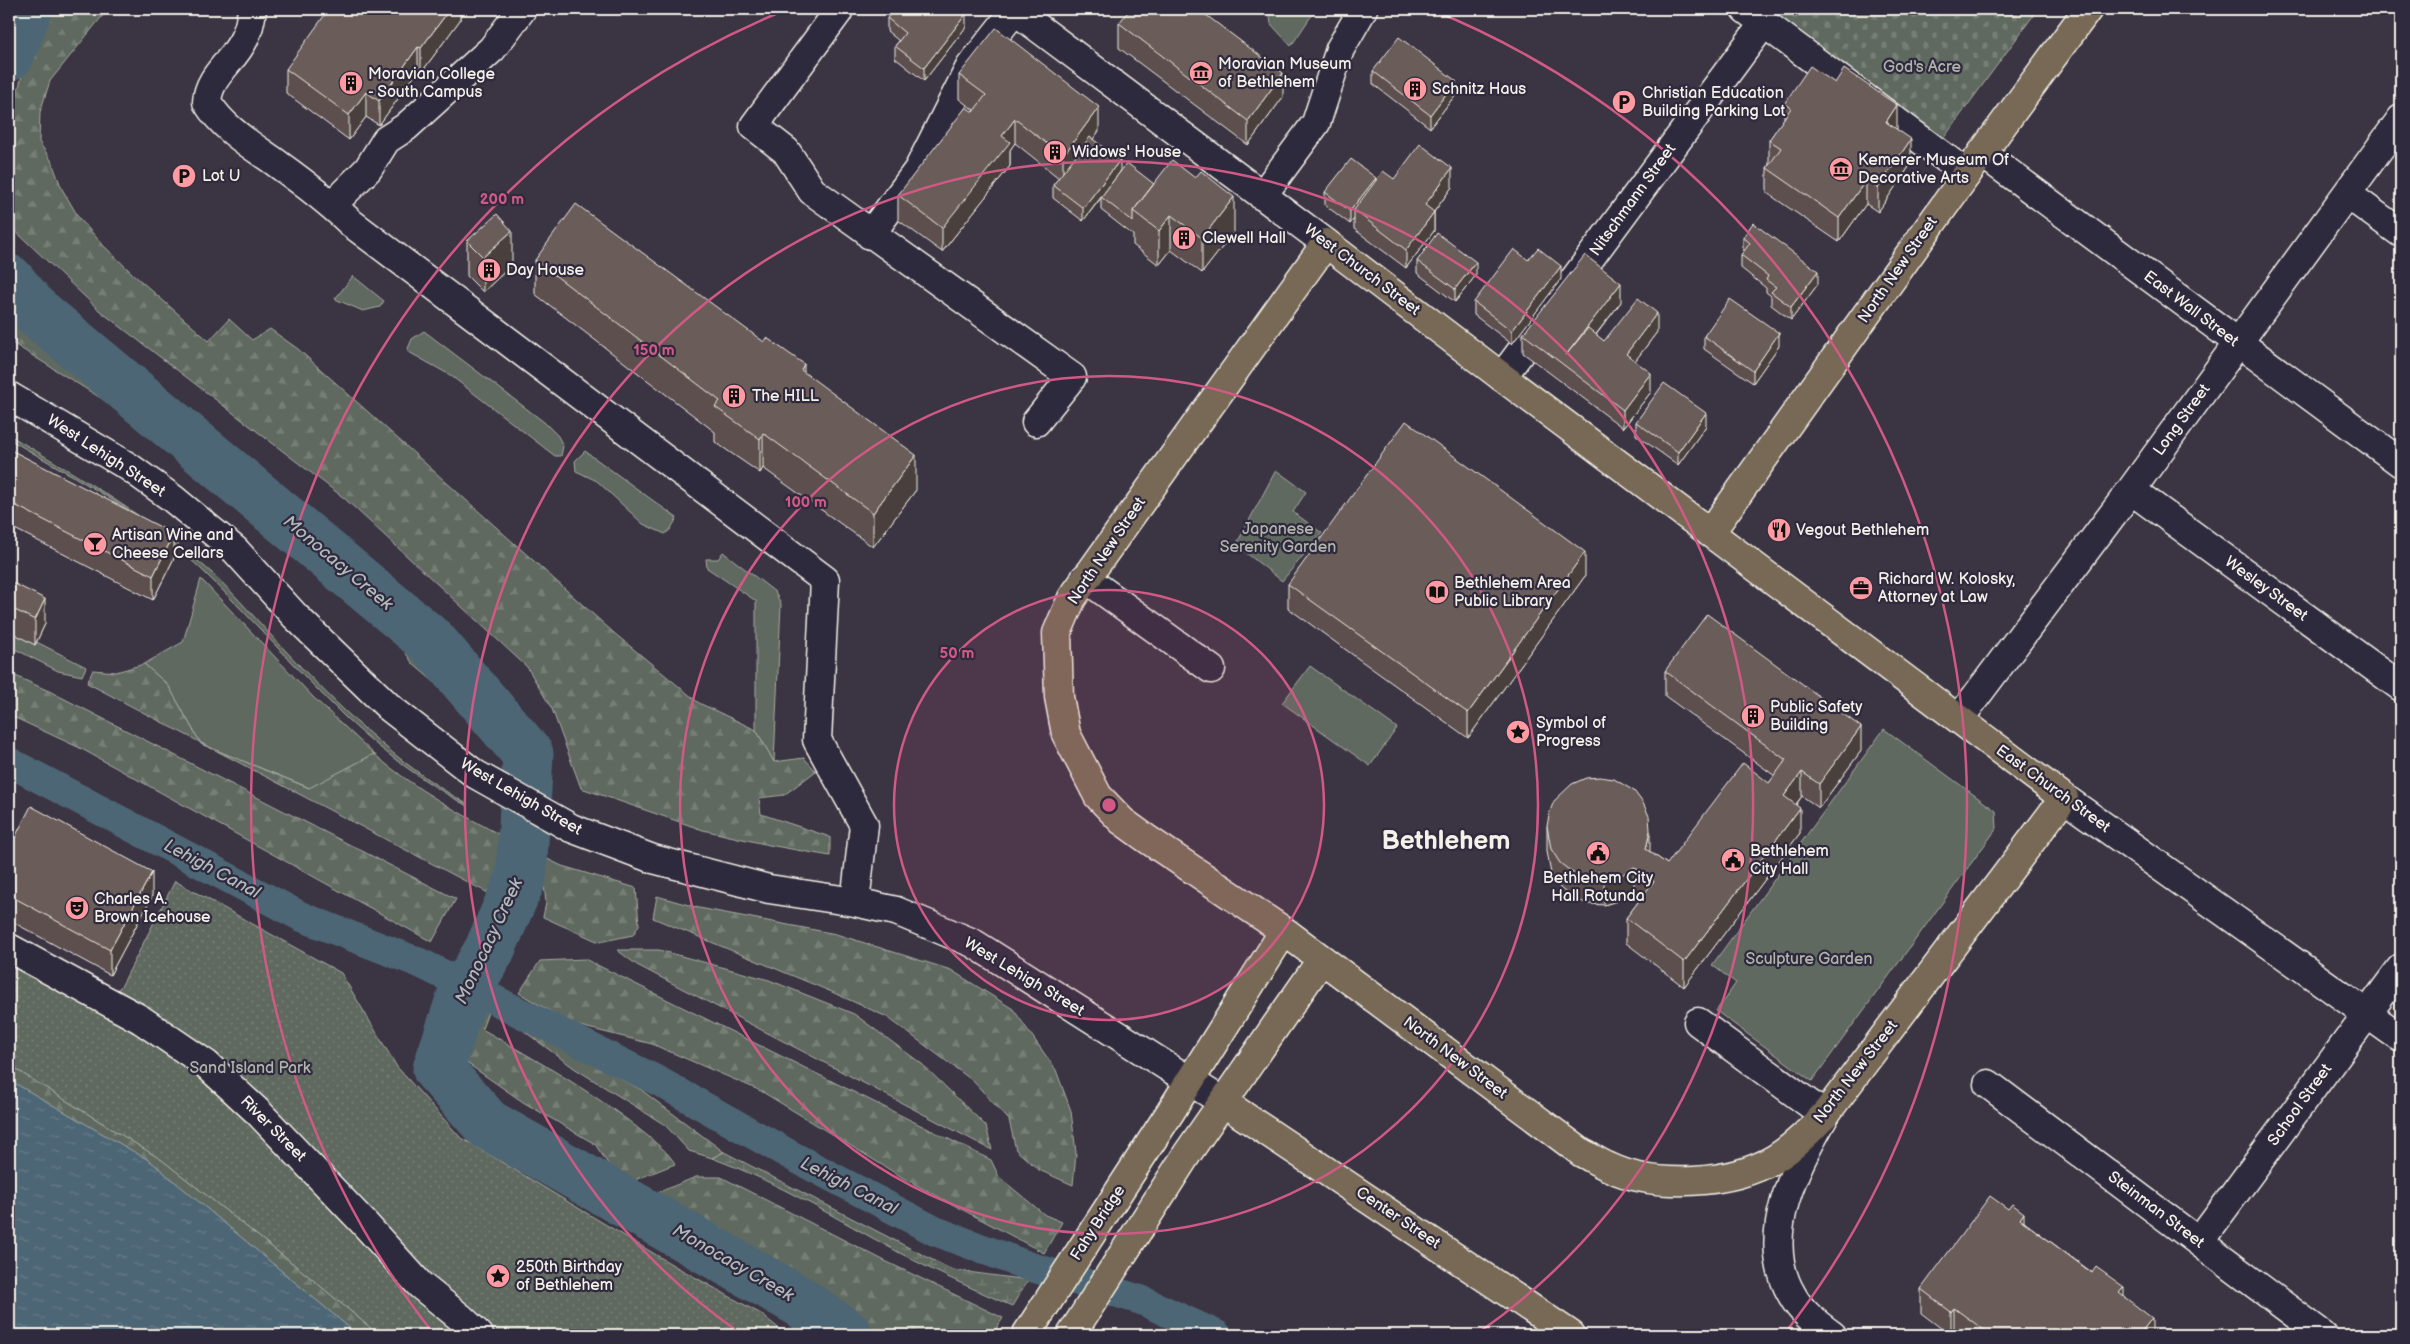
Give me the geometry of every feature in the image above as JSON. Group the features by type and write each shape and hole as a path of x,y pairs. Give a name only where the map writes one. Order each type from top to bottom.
{"main road":[{"name":"North New Street","path":"1710,533 1966,174 2088,9"},
{"name":"North New Street","path":"1326,242 1085,578 1072,598 1057,633 1059,688 1066,734 1098,796 1122,821 1284,931 1582,1152 1610,1168 1648,1178 1682,1182 1716,1180 1774,1159 1794,1145 1827,1112 2064,798"},
{"name":"West Church Street","path":"1326,242 1710,533"},
{"name":"East Church Street","path":"1710,533 2064,798"},
{"path":"1190,1080 1284,931"},
{"path":"1071,1335 1203,1131 1322,959"},
{"name":"Fahy Bridge","path":"1026,1335 1190,1080"},
{"name":"Center Street","path":"1223,1102 1571,1335"}],"street":[{"path":"252,9 250,23 244,40 218,73 207,93 207,102 220,119 240,138 332,205 351,223 825,580 816,740 864,825 855,902"},
{"path":"332,205 368,169 386,140 406,127 492,49 522,9"},
{"path":"870,235 918,170 970,67 1014,9"},
{"name":"West Church Street","path":"1014,9 1326,242"},
{"path":"1262,196 1316,123 1340,49 1363,9"},
{"path":"838,12 754,126 786,151 812,190 870,235 1072,377 1036,422"},
{"path":"1754,16 1966,174"},
{"name":"Nitschmann Street","path":"1502,377 1754,16"},
{"name":"Long Street","path":"1959,719 2131,490 2401,119"},
{"name":"East Wall Street","path":"1982,153 2237,344 2401,463"},
{"path":"2347,194 2401,233"},
{"name":"West Lehigh Street","path":"9,396 129,467 172,498 235,550 295,616 390,708 475,774 571,828 653,859 769,890 855,902 896,911 973,944 1223,1102"},
{"name":"Wesley Street","path":"2131,490 2401,687"},
{"path":"1085,578 1211,669"},
{"name":"East Church Street","path":"2064,798 2401,1038"},
{"name":"River Street","path":"9,948 160,1031 206,1064 266,1121 420,1285 462,1318 479,1335"},
{"name":"School Street","path":"2199,1242 2401,968"},
{"path":"1698,1022 1811,1105 1827,1112 1798,1166 1782,1216 1778,1251 1780,1265 1792,1296 1816,1323 1832,1335"},
{"name":"Steinman Street","path":"1988,1084 2324,1335"}],"green space":[{"path":"47,9 108,9 50,81 40,112 39,142 51,160 62,189 79,218 104,246 209,341 229,319 252,340 270,329 298,349 614,633 699,703 756,730 774,762 804,758 816,771 784,795 759,798 761,814 830,837 830,856 703,830 581,788 552,709 527,667 344,498 100,311 9,225 9,127 27,55"},
{"path":"1269,9 1316,9 1291,46 1271,24"},
{"name":"God's Acre","path":"1742,9 2038,9 1935,150"},
{"path":"353,276 384,301 380,307 363,311 335,299"},
{"path":"9,308 77,365 172,434 231,482 428,656 474,716 413,664 390,629 189,453 9,341"},
{"path":"424,331 544,422 558,436 563,446 561,456 555,456 450,375 407,351 412,339"},
{"path":"9,435 114,499 164,534 188,553 212,573 325,692 369,733 416,771 467,804 467,806 403,765 359,730 221,588 158,531 96,490 9,439"},
{"path":"585,451 677,518 670,530 665,534 643,524 597,481 576,471 575,461"},
{"name":"Japanese Serenity Garden","path":"1276,470 1306,492 1293,512 1322,533 1282,581 1236,545"},
{"path":"723,552 775,592 781,604 774,762 756,730 756,601 707,568 706,559 718,559"},
{"path":"201,579 314,698 374,754 310,788 201,744 168,685 144,664 183,642"},
{"path":"9,628 86,667 82,676 58,671 9,646"},
{"path":"144,664 168,685 200,742 87,683 93,670 116,672"},
{"path":"1310,666 1397,728 1370,766 1282,703"},
{"path":"9,673 51,692 456,899 432,942 80,748 9,715"},
{"name":"Sculpture Garden","path":"1884,729 1996,811 1997,828 1812,1081 1716,1011 1736,983 1712,965"},
{"path":"212,749 309,788 374,754 389,767 454,810 506,838 490,894"},
{"path":"541,856 562,866 636,888 639,925 633,935 599,942 543,917 546,903"},
{"name":"Sand Island Park","path":"175,881 341,973 397,1067 460,1137 673,1265 761,1314 787,1335 379,1335 306,1274 162,1160 9,1065 9,964 97,1011 122,985"},
{"path":"657,896 699,908 836,934 951,970 1013,1009 1056,1070 1071,1111 1076,1153 1073,1185 1039,1170 1016,1150 1009,1120 973,1081 887,1017 832,992 653,918"},
{"path":"617,950 659,950 769,980 854,1014 922,1064 986,1126 992,1150 637,965"},
{"path":"585,959 991,1160 999,1177 1045,1215 1062,1222 1044,1253 905,1179 761,1091 652,1044 572,1024 519,993 540,961"},
{"path":"480,1000 490,1007 482,1029 610,1107 649,1137 670,1156 675,1164 622,1185 595,1144 523,1102 461,1059 460,1025"},
{"path":"509,1020 640,1089 724,1152 712,1158 689,1151 665,1125 574,1068"},
{"path":"9,1065 162,1160 306,1274 379,1335 358,1335 150,1161 9,1080"},
{"path":"724,1152 952,1270 1028,1280 1012,1306 912,1259 760,1178 712,1158"},
{"path":"696,1177 721,1177 883,1260 1003,1318 992,1335 863,1335 799,1277 721,1245 649,1196"}],"water":[{"path":"9,1080 150,1161 358,1335 9,1335"}],"building":[{"name":"Moravian College - South Campus","path":"329,9 450,9 421,48 418,47 379,101 366,92 349,115 286,69"},
{"path":"895,9 959,9 966,14 924,68 895,46 905,33 887,18"},
{"name":"Moravian Museum of Bethlehem","path":"1130,9 1198,9 1283,73 1248,121 1119,23"},
{"name":"Widows' House","path":"996,28 1099,107 1063,156 1015,119 1002,136 1010,142 942,228 898,195 966,107 973,112 986,95 959,75"},
{"name":"Schnitz Haus","path":"1399,37 1456,81 1430,115 1373,71"},
{"name":"Kemerer Museum Of Decorative Arts","path":"1810,66 1835,83 1844,69 1897,105 1886,122 1911,139 1878,188 1866,180 1839,218 1767,168 1781,148 1769,140 1791,108 1784,104"},
{"path":"1090,137 1120,160 1083,208 1053,185"},
{"path":"1420,144 1452,168 1425,205 1434,212 1406,250 1354,210 1383,171 1394,179"},
{"path":"1351,159 1376,178 1350,211 1325,192"},
{"path":"1172,160 1195,178 1201,171 1234,197 1202,238 1171,215 1159,231 1133,211"},
{"path":"1127,163 1154,184 1133,211 1133,222 1101,197"},
{"path":"576,204 764,342 767,338 804,364 801,370 916,455 873,513 763,433 760,439 715,407 720,401 535,260"},
{"path":"497,214 512,231 483,257 467,241"},
{"path":"1753,223 1818,271 1791,307 1771,292 1776,287 1766,280 1768,276 1741,255 1750,243 1743,237"},
{"path":"1437,233 1476,262 1455,289 1417,261"},
{"path":"1538,248 1561,266 1512,331 1474,302 1514,249 1528,260"},
{"path":"1585,255 1621,283 1566,355 1588,328 1604,341 1638,298 1657,313 1626,354 1651,373 1623,410 1523,334"},
{"path":"1730,299 1779,333 1753,371 1704,336"},
{"path":"1664,383 1706,413 1678,452 1636,422"},
{"name":"Bethlehem Area Public Library","path":"1406,421 1585,552 1468,713 1288,584"},
{"path":"9,449 174,534 153,576 9,502"},
{"path":"9,581 45,599 35,620 9,607"},
{"path":"1707,614 1861,727 1819,784 1802,772 1784,796 1800,808 1684,962 1626,918 1654,881 1634,867 1620,876 1604,880 1588,879 1573,873 1560,863 1551,849 1547,826 1554,801 1572,784 1586,778 1614,779 1634,791 1643,803 1649,816 1650,831 1646,849 1667,864 1743,763 1769,783 1786,760 1665,671"},
{"name":"Charles A. Brown Icehouse","path":"31,806 152,872 110,950 9,895 9,849"},
{"path":"1990,1196 2008,1209 2012,1204 2024,1213 2020,1219 2092,1273 2096,1267 2124,1287 2119,1293 2152,1318 2139,1335 1991,1335 1954,1308 1951,1312 1921,1289"}],"waterway":[{"name":"Monocacy Creek","path":"9,55 27,9"},
{"name":"Monocacy Creek","path":"9,280 33,309 432,642 528,754 521,878 489,951 462,997 438,1069 487,1124 799,1301 847,1335"},
{"name":"Lehigh Canal","path":"9,762 302,917 420,963 660,1082 794,1157 935,1231 1028,1266 1141,1300 1217,1335"}],"place":[{"name":"Moravian Museum of Bethlehem","path":"1201,73"},
{"name":"Moravian College - South Campus","path":"351,83"},
{"name":"Schnitz Haus","path":"1415,89"},
{"name":"Christian Education Building Parking Lot","path":"1624,102"},
{"name":"Widows' House","path":"1055,152"},
{"name":"Kemerer Museum Of Decorative Arts","path":"1841,169"},
{"name":"Lot U","path":"184,176"},
{"name":"Clewell Hall","path":"1184,238"},
{"name":"Day House","path":"489,270"},
{"name":"The HILL","path":"734,396"},
{"name":"Vegout Bethlehem","path":"1779,530"},
{"name":"Artisan Wine and Cheese Cellars","path":"95,544"},
{"name":"Richard W. Kolosky, Attorney at Law","path":"1861,588"},
{"name":"Bethlehem Area Public Library","path":"1437,592"},
{"name":"Public Safety Building","path":"1753,716"},
{"name":"Symbol of Progress","path":"1518,732"},
{"name":"Bethlehem City Hall Rotunda","path":"1598,853"},
{"name":"Bethlehem City Hall","path":"1733,860"},
{"name":"Charles A. Brown Icehouse","path":"77,908"},
{"name":"250th Birthday of Bethlehem","path":"498,1276"}],"district":[{"name":"Bethlehem","path":"1446,841"}]}
